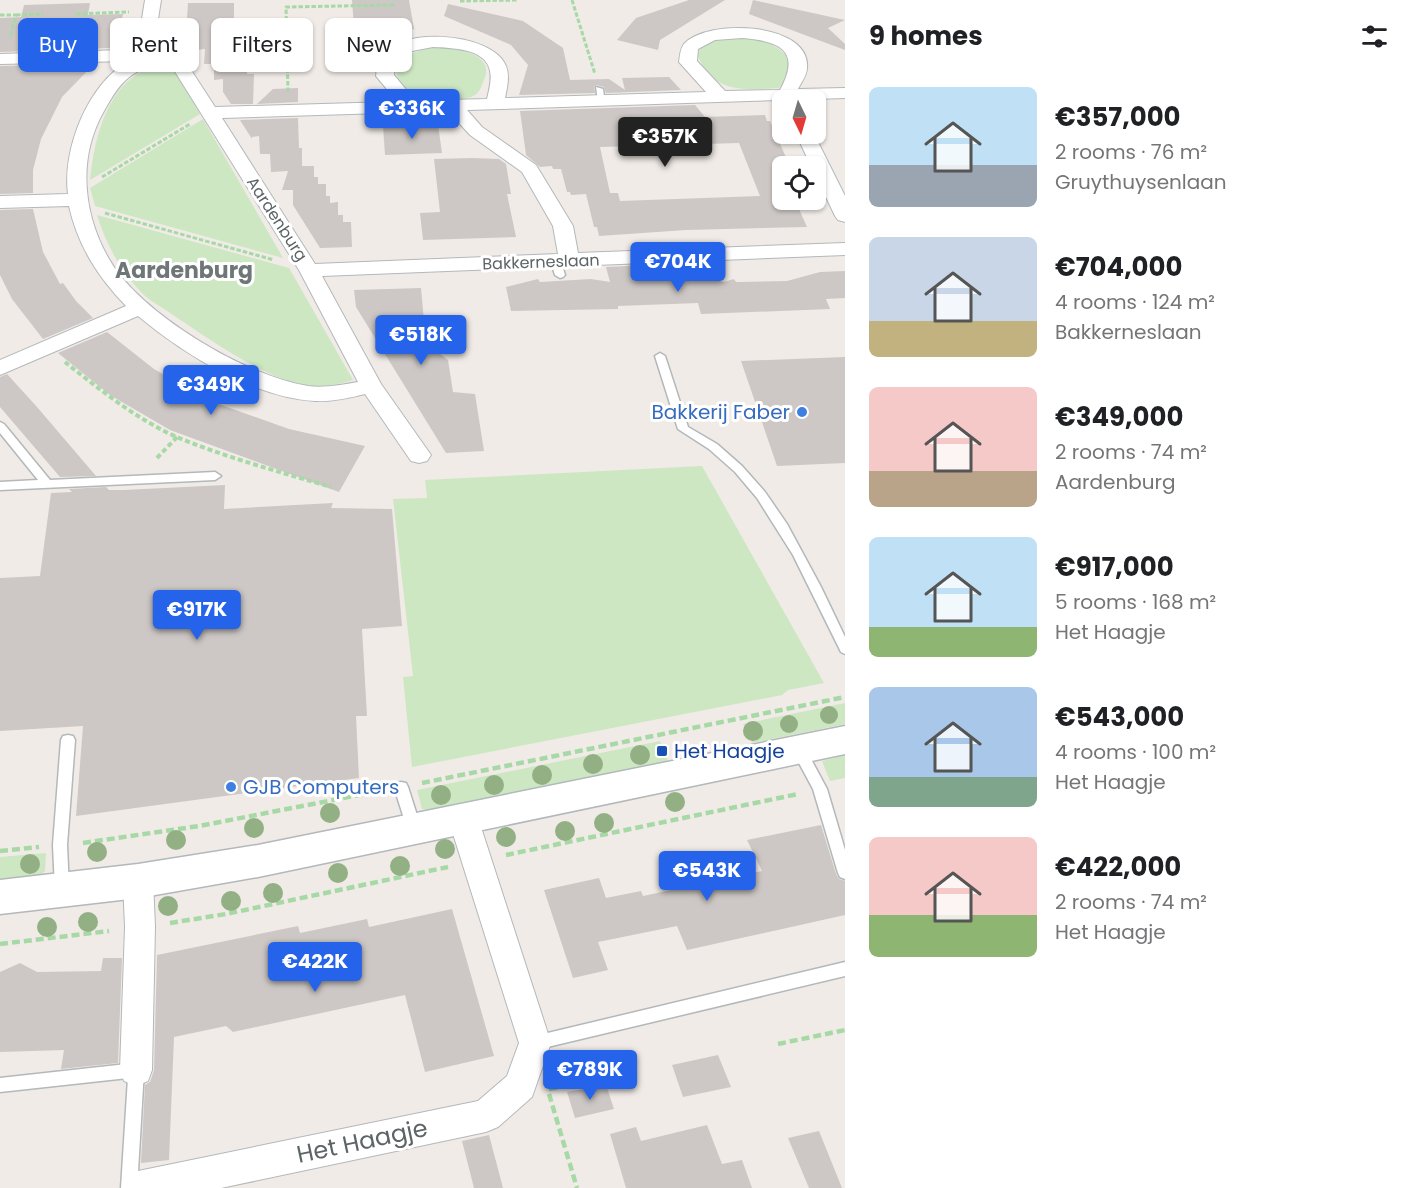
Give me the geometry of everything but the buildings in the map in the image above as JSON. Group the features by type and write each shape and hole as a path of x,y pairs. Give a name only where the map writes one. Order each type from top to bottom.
{"main road":[{"path":"0,897 138,881 258,861 845,740"}],"street":[{"path":"720,97 688,62 690,48 702,39 736,32 772,37 789,47 798,57 799,68 791,90"},
{"path":"400,107 399,92 386,76 386,62 397,51 416,44 440,42 463,44 484,52 495,62 500,75 496,104"},
{"path":"0,59 110,55"},
{"path":"124,72 104,96 87,124 77,152 76,200 100,262 117,284 185,341 261,381 310,393 340,392 371,386"},
{"name":"Aardenburg","path":"183,72 309,270 371,386 419,455"},
{"path":"826,95 845,93"},
{"path":"209,113 496,104 601,95 772,98"},
{"path":"453,105 476,131 529,170 562,226 562,266"},
{"path":"810,144 845,216"},
{"path":"0,202 76,200"},
{"name":"Bakkerneslaan","path":"309,270 562,266 845,249"},
{"path":"0,368 142,307"},
{"path":"464,818 535,1043"},
{"path":"136,1070 140,927 138,881"},
{"name":"Het Haagje","path":"138,1188 486,1116 520,1086 535,1043"}],"lane":[{"path":"660,356 683,429 702,438 750,480 786,536 845,649"},
{"path":"0,426 47,484"},
{"path":"0,486 215,476"},
{"path":"62,890 60,845 68,740"},
{"path":"799,750 820,789 845,873"},
{"path":"401,787 415,829"},
{"path":"535,1043 845,969"},
{"path":"0,1085 136,1070 129,1188"}],"path":[{"path":"460,2 518,0"},
{"path":"572,0 601,95"},
{"path":"289,111 286,7 395,4"},
{"path":"76,14 152,6"},
{"path":"0,15 43,14"},
{"path":"10,42 16,15"},
{"path":"76,200 209,113"},
{"path":"76,200 309,270"},
{"path":"49,347 77,374 108,397 177,437 248,462 332,487"},
{"path":"0,944 226,914 820,789"},
{"path":"778,1044 845,1030"},
{"path":"535,1043 577,1188"},
{"path":"548,1090 637,1073"}],"green space":[{"path":"744,37 771,44 787,57 791,63 787,77 779,88 741,89 720,83 704,67 697,54 711,41"},
{"path":"433,47 450,48 478,57 484,63 486,71 480,90 472,97 462,99 428,99 412,95 401,85 396,72 412,72 412,53"},
{"path":"176,72 200,114 90,180 95,147 106,114 124,85 137,74"},
{"path":"203,119 283,258 95,206 90,188"},
{"path":"97,215 289,268 353,380 322,386 295,383 259,368 204,336 150,300 135,285 115,257"},
{"path":"702,466 824,683 788,690 782,695 412,767 403,677 413,676 393,499 427,498 425,480"},
{"path":"845,703 845,724 752,743 743,724"},
{"path":"660,741 668,761 427,810 422,809 417,790"},
{"path":"845,755 845,778 830,781 822,761"},
{"path":"46,853 45,871 41,875 0,879 0,857"}],"place":[{"name":"Bakkerij Faber","path":"802,412"},
{"name":"Het Haagje","path":"662,751"},
{"name":"GJB Computers","path":"231,787"}],"district":[{"name":"Aardenburg","path":"184,270"}]}
